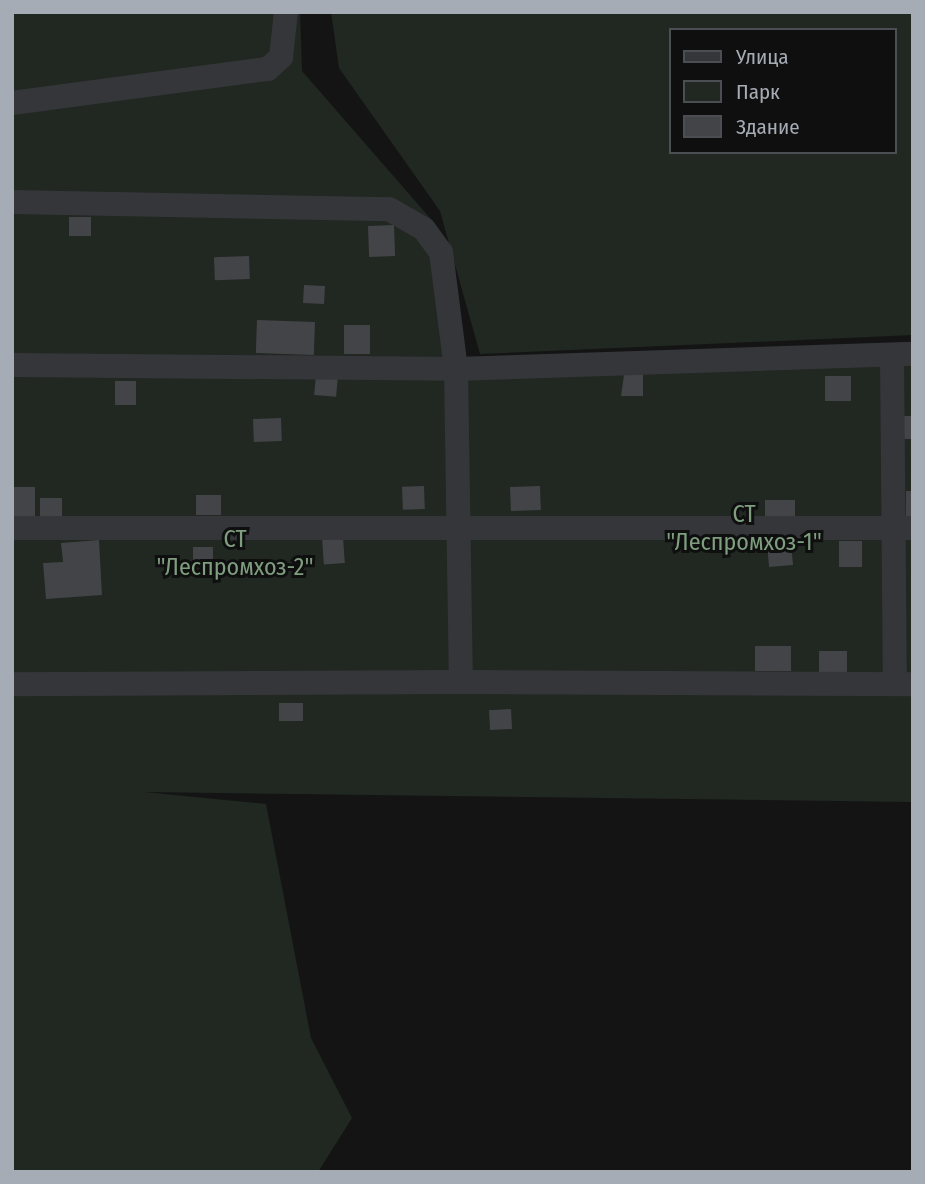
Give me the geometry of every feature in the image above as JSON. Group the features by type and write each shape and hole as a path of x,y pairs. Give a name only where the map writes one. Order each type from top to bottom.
{"street":[{"path":"12,103 268,69 281,57 286,12"},
{"path":"12,202 389,209 424,229 441,252 456,369 461,682"},
{"path":"12,365 456,369 902,354 904,684 12,684"},
{"path":"12,528 458,524 903,528"}],"green space":[{"path":"12,12 300,12 302,71 430,218 451,281 453,365 913,363 913,802 144,792 266,804 311,1038 352,1118 318,1172 12,1172"},
{"path":"331,12 913,12 913,335 480,354 440,211 339,68"}],"building":[{"path":"69,217 91,217 91,236 69,236"},
{"path":"394,225 395,256 369,257 368,226"},
{"path":"249,256 250,279 215,280 214,257"},
{"path":"304,285 325,286 324,304 303,303"},
{"path":"257,320 315,322 314,355 256,353"},
{"path":"344,325 370,325 370,354 344,354"},
{"path":"625,368 643,368 643,396 621,396"},
{"path":"316,374 338,376 336,397 314,395"},
{"path":"825,376 851,376 851,401 825,401"},
{"path":"115,381 136,381 136,405 115,405"},
{"path":"904,416 913,416 913,439 904,439"},
{"path":"281,418 282,441 254,442 253,419"},
{"path":"424,486 425,509 403,510 402,487"},
{"path":"540,486 541,510 511,511 510,487"},
{"path":"12,487 35,487 35,518 12,518"},
{"path":"906,491 913,491 913,517 906,517"},
{"path":"196,495 221,495 221,515 196,515"},
{"path":"40,498 62,498 62,519 40,519"},
{"path":"765,500 795,500 795,516 765,516"},
{"path":"343,537 345,563 324,564 322,538"},
{"path":"99,540 102,595 46,599 43,563 63,562 61,543"},
{"path":"839,541 862,541 862,567 839,567"},
{"path":"791,542 793,565 769,567 767,544"},
{"path":"193,547 213,547 213,567 193,567"},
{"path":"755,646 791,646 791,671 755,671"},
{"path":"819,651 847,651 847,673 819,673"},
{"path":"279,703 303,703 303,721 279,721"},
{"path":"511,709 512,729 490,730 489,710"}],"park label":[{"name":"СТ \"Леспромхоз-1\"","path":"744,529"},
{"name":"СТ \"Леспромхоз-2\"","path":"235,554"}]}
